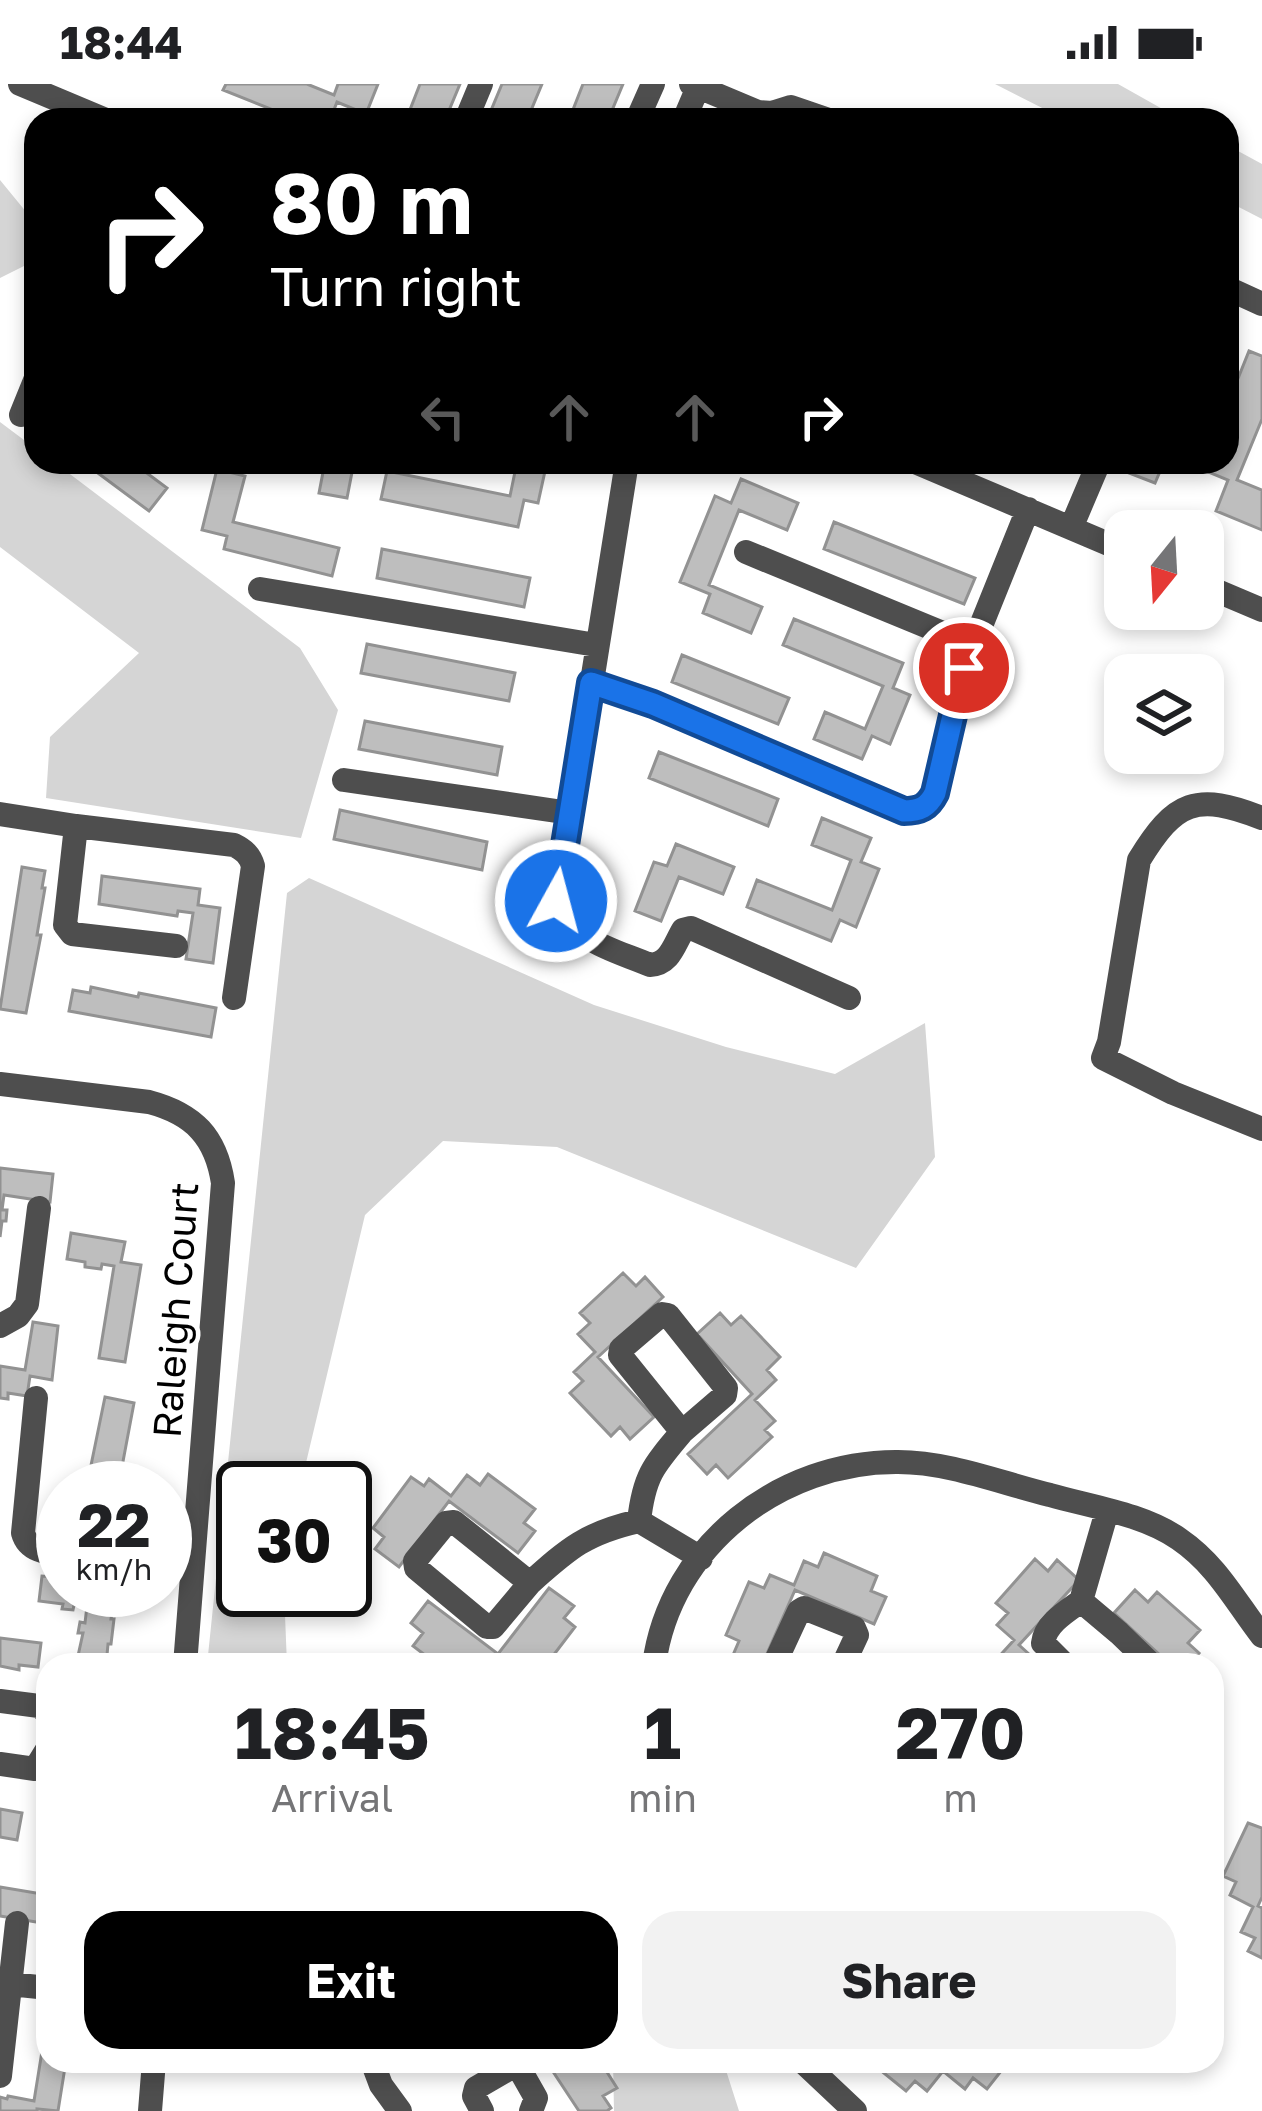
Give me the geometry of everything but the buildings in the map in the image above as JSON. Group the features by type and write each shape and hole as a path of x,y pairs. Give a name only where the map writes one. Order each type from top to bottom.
{"street":[{"path":"20,84 77,108"},
{"path":"694,86 748,108"},
{"path":"21,415 24,408"},
{"path":"625,474 556,901 582,937 650,965 668,959 683,930 691,928 849,998"},
{"path":"944,474 1104,542"},
{"path":"1071,528 1094,474"},
{"path":"591,683 653,704 904,811 916,811 935,793 972,645 1028,509"},
{"path":"746,552 972,645"},
{"path":"260,590 596,646"},
{"path":"1224,594 1262,610"},
{"path":"344,780 570,813"},
{"path":"1262,818 1216,805 1192,804 1172,814 1150,842 1139,860 1109,1042 1102,1058 1262,1129"},
{"path":"0,814 234,845 248,854 253,866 234,998"},
{"path":"76,826 65,925 72,934 176,946"},
{"path":"534,935 564,918"},
{"name":"Raleigh Court","path":"0,1084 168,1107 196,1124 218,1155 223,1183 186,1653"},
{"path":"0,1326 28,1304 39,1208"},
{"path":"639,1521 642,1491 654,1465 682,1432 725,1395 726,1388 668,1315 662,1314 620,1354 682,1432"},
{"path":"36,1398 23,1533 36,1548"},
{"path":"657,1653 674,1598 727,1526 768,1495 814,1474 864,1463 899,1462 937,1466 1158,1527 1194,1550 1223,1580 1262,1636"},
{"path":"1054,1653 1043,1642 1043,1634 1082,1601 1107,1510"},
{"path":"530,1583 454,1522 446,1523 415,1561 416,1568 487,1627 497,1624 530,1583 568,1548 587,1537 639,1521 701,1558"},
{"path":"1082,1601 1139,1653"},
{"path":"780,1653 804,1608 854,1628 857,1635 849,1653"},
{"path":"0,1701 36,1706"},
{"path":"0,1764 36,1766"},
{"path":"0,2076 17,1923"},
{"path":"10,1984 36,1987"},
{"path":"150,2111 153,2073"},
{"path":"378,2073 400,2111"},
{"path":"482,2111 474,2096 476,2088 502,2073"},
{"path":"522,2073 536,2098 531,2111"},
{"path":"815,2073 855,2111"}],"shaded area":[{"path":"995,84 1118,84 1161,108 1042,108"},
{"path":"1239,152 1262,164 1262,219 1239,207"},
{"path":"0,180 24,209 24,266 0,278"},
{"path":"0,422 24,440 24,474 70,474 300,648 338,710 301,838 46,798 50,737 139,653 0,547"},
{"path":"309,878 594,1005 726,1047 835,1074 925,1023 935,1157 856,1268 557,1147 443,1141 365,1215 306,1461 228,1461 287,893"},
{"path":"216,1578 216,1617 285,1617 287,1653 208,1653"},
{"path":"613,2073 727,2073 739,2111 614,2111"}],"route":[{"path":"556,901 591,683 653,704 904,811 916,811 935,793 964,668"}]}
